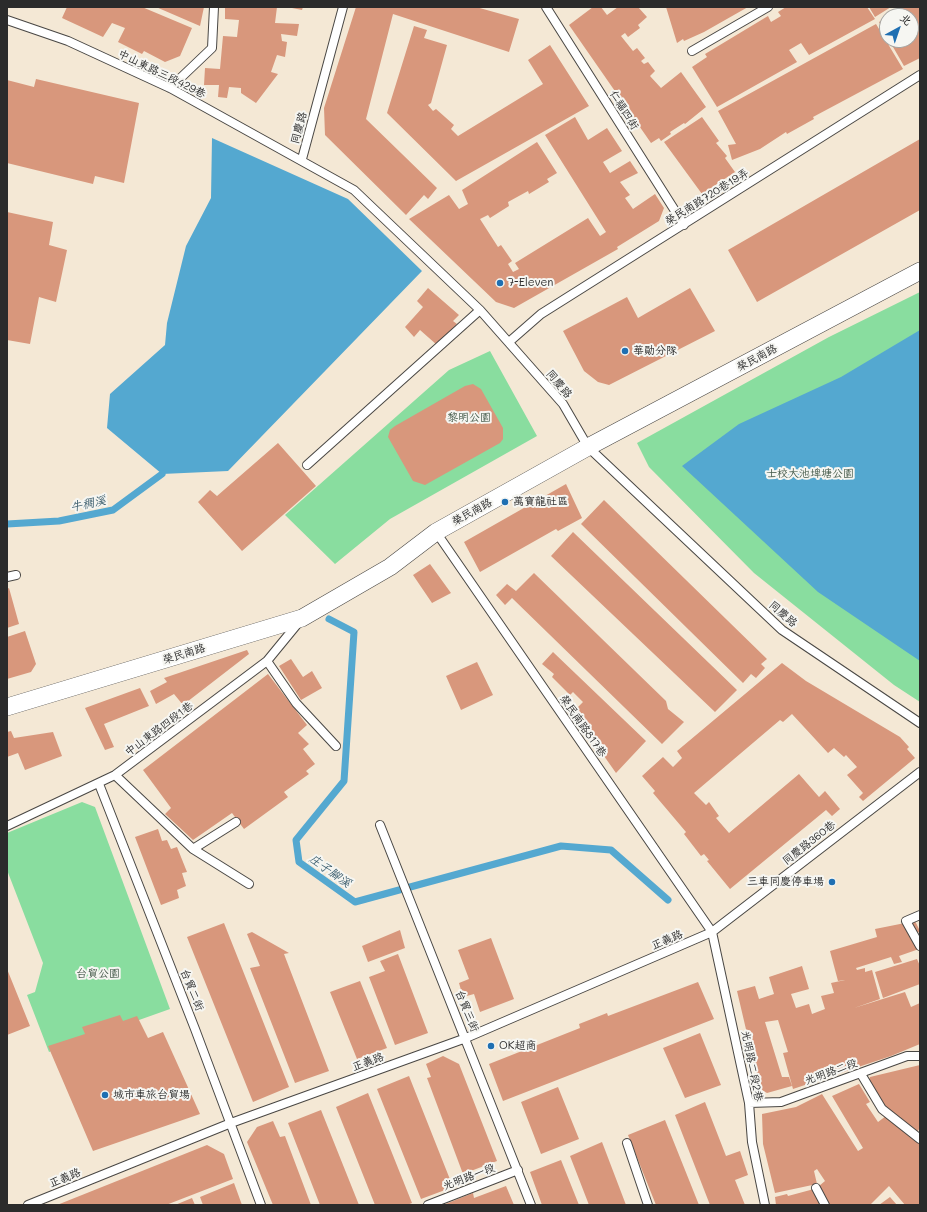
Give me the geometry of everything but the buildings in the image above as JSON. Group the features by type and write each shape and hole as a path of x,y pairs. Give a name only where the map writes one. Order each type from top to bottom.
{"street":[{"name":"榮民南路","path":"7,706 302,618 390,567 436,532 588,447 920,271"}],"lane":[{"path":"170,88 212,48 214,7"},
{"name":"同慶路","path":"343,7 302,159 354,190 480,310 562,404 588,447 782,630 920,723"},
{"name":"仁福四街","path":"546,7 684,225"},
{"path":"692,51 768,7"},
{"name":"中山東路三段429巷","path":"7,20 68,41 170,88 302,159"},
{"name":"榮民南路720巷19弄","path":"509,342 541,314 920,75"},
{"path":"307,465 480,310"},
{"name":"榮民南路817巷","path":"436,532 712,932"},
{"path":"7,577 16,574"},
{"name":"中山東路四段1巷","path":"7,826 99,784 115,775 267,661 302,618"},
{"path":"267,661 296,703 336,746"},
{"name":"同慶路360巷","path":"712,932 920,772"},
{"path":"115,775 193,849 249,884"},
{"name":"台貿二街","path":"99,784 231,1123 261,1205"},
{"path":"193,849 236,822"},
{"name":"台貿三街","path":"380,825 466,1038 531,1205"},
{"path":"920,915 906,921 920,946"},
{"name":"正義路","path":"28,1205 231,1123 466,1038 712,932"},
{"name":"光明路二段2巷","path":"712,932 749,1103 752,1142 765,1205"},
{"name":"光明路二段","path":"749,1103 781,1102 907,1056 920,1056"},
{"path":"861,1074 882,1109 920,1139"},
{"path":"627,1142 648,1205"},
{"name":"光明路一段","path":"428,1205 518,1170"},
{"path":"816,1188 825,1205"}],"green space":[{"name":"士校大池埤塘公園","path":"920,292 920,702 894,685 754,573 649,467 637,443 829,337"},
{"name":"黎明公園","path":"490,351 537,436 390,519 335,564 285,515 449,370"},
{"name":"台貿公園","path":"82,802 95,807 170,1009 49,1052 27,995 35,992 43,963 7,870 7,833"}],"water":[{"path":"212,138 348,199 422,271 228,471 162,474 107,428 110,394 165,345 167,323 186,246 211,198"},
{"name":"士校大池埤塘公園","path":"920,330 920,661 818,592 682,466 739,424 841,377"}],"waterway":[{"name":"牛稠溪","path":"7,524 59,521 113,510 162,474"},
{"name":"庄子腳溪","path":"329,619 354,632 344,781 296,840 299,862 355,902 561,846 611,850 668,900"}],"place":[{"name":"7-Eleven","path":"500,283"},
{"name":"華勛分隊","path":"625,351"},
{"name":"萬寶龍社區","path":"505,502"},
{"name":"三車同慶停車場","path":"832,882"},
{"name":"OK超商","path":"491,1046"},
{"name":"城市車旅台貿場","path":"105,1095"}]}
